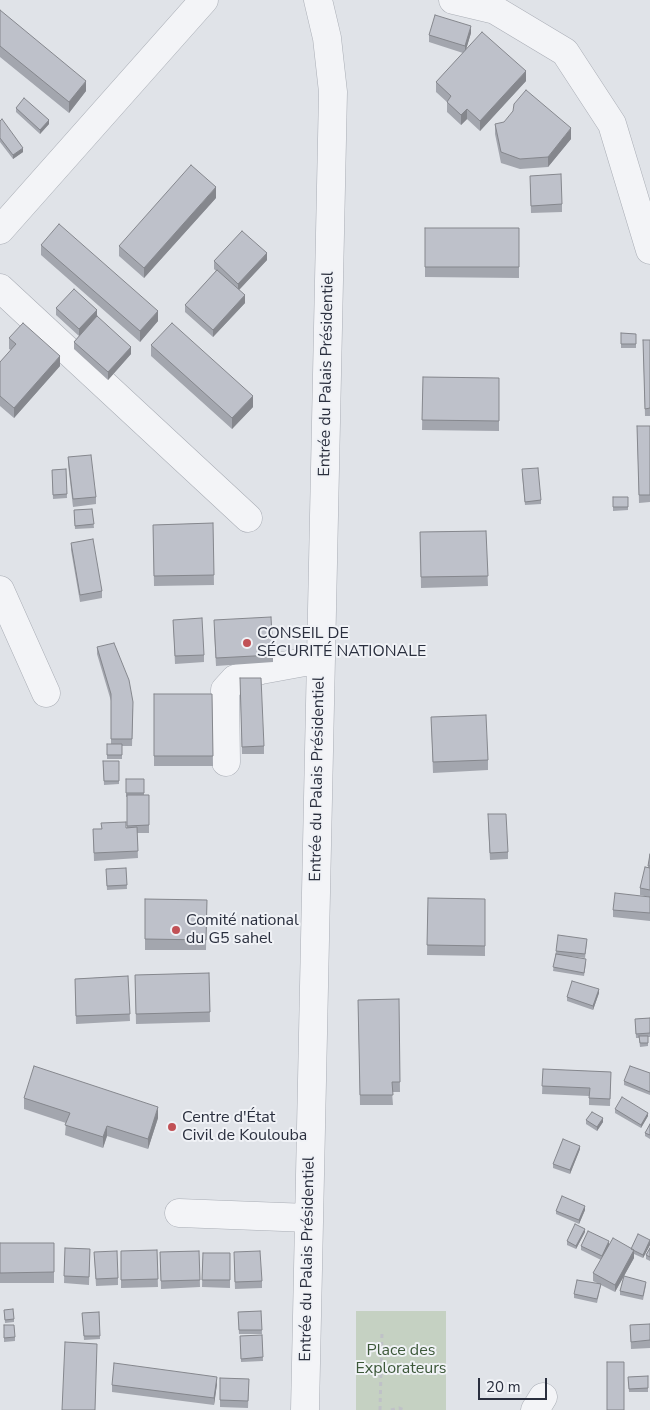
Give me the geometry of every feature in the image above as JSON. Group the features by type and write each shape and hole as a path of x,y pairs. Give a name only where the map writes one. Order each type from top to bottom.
{"street":[{"path":"0,230 204,0"},
{"name":"Entrée du Palais Présidentiel","path":"305,1410 333,92 327,38 318,0"},
{"path":"454,0 495,10 565,52 612,124 650,250"},
{"path":"0,288 248,518"},
{"path":"0,590 46,693"},
{"path":"226,762 225,690 235,679 261,670 321,660"},
{"path":"179,1213 309,1218"}],"path":[{"path":"380,1410 382,1332"},
{"path":"391,1410 400,1408 404,1410"}],"green space":[{"name":"Place des Explorateurs","path":"356,1311 446,1311 446,1410 356,1410"}],"building":[{"path":"0,10 86,81 69,102 0,46"},
{"path":"435,15 471,26 465,46 429,35"},
{"path":"482,32 526,71 480,121 467,109 461,115 447,102 451,96 436,82"},
{"path":"526,90 571,128 548,157 520,159 501,152 495,124 504,122 513,111 514,104"},
{"path":"24,98 49,120 40,130 16,108"},
{"path":"2,119 23,148 13,155 0,138 0,121"},
{"path":"191,165 216,187 144,268 119,246"},
{"path":"561,174 562,204 531,206 530,176"},
{"path":"59,224 158,311 140,331 41,245"},
{"path":"425,228 519,228 519,267 425,267"},
{"path":"242,231 267,253 238,284 214,261"},
{"path":"217,270 245,295 213,330 185,305"},
{"path":"74,289 97,310 79,329 56,308"},
{"path":"97,316 131,347 108,372 74,342"},
{"path":"23,323 60,356 14,408 0,396 0,362 16,344 9,338"},
{"path":"172,323 253,396 232,418 151,345"},
{"path":"621,333 636,334 636,344 621,344"},
{"path":"643,340 650,340 650,408 645,409"},
{"path":"423,377 499,378 499,421 422,420"},
{"path":"637,426 650,426 650,495 639,495"},
{"path":"91,455 96,497 73,499 68,457"},
{"path":"538,468 541,500 525,502 522,469"},
{"path":"66,469 67,494 53,495 52,470"},
{"path":"613,497 628,497 628,507 613,507"},
{"path":"92,509 94,524 75,526 74,510"},
{"path":"213,523 214,575 154,576 153,525"},
{"path":"486,531 488,576 421,577 420,532"},
{"path":"93,539 102,591 80,595 71,543"},
{"path":"271,617 273,655 216,658 214,620"},
{"path":"202,618 204,655 175,656 173,620"},
{"path":"114,643 129,680 133,702 132,739 111,739 111,694 97,647"},
{"path":"240,678 261,678 264,746 242,747"},
{"path":"154,694 212,694 213,756 154,756"},
{"path":"486,715 488,760 433,762 431,717"},
{"path":"107,744 122,744 122,755 107,755"},
{"path":"103,761 119,761 119,781 104,781"},
{"path":"126,779 144,779 144,793 126,793"},
{"path":"127,795 149,795 149,825 127,826"},
{"path":"488,814 506,814 508,852 490,853"},
{"path":"126,822 126,828 137,827 138,851 94,853 93,829 102,829 101,823"},
{"path":"645,867 650,868 650,890 640,888"},
{"path":"126,868 127,885 107,886 106,869"},
{"path":"615,893 650,897 650,913 613,910"},
{"path":"428,898 485,899 485,946 427,945"},
{"name":"Comité national du G5 sahel","path":"145,899 207,900 206,940 145,939"},
{"path":"558,935 587,939 585,954 556,951"},
{"path":"556,954 586,959 584,973 553,967"},
{"path":"209,973 210,1012 136,1014 135,975"},
{"path":"128,976 130,1014 76,1016 75,979"},
{"path":"572,981 599,989 593,1006 567,997"},
{"path":"399,999 400,1082 392,1082 393,1095 360,1095 358,1000"},
{"path":"650,1018 650,1033 636,1034 635,1019"},
{"path":"639,1036 648,1036 648,1043 640,1043"},
{"path":"34,1066 158,1107 148,1139 107,1126 103,1137 65,1125 70,1113 24,1098"},
{"path":"630,1066 650,1073 650,1092 624,1081"},
{"path":"543,1069 611,1072 610,1099 589,1098 590,1088 542,1086"},
{"path":"622,1097 648,1113 641,1125 615,1109"},
{"path":"592,1112 603,1118 597,1127 586,1120"},
{"path":"650,1124 650,1135 645,1133"},
{"path":"563,1139 580,1146 570,1170 553,1164"},
{"path":"562,1196 585,1206 579,1220 556,1211"},
{"path":"575,1224 585,1229 576,1246 567,1241"},
{"path":"588,1231 609,1241 602,1256 581,1246"},
{"path":"638,1234 650,1240 643,1255 631,1249"},
{"path":"613,1238 634,1250 615,1285 593,1273"},
{"path":"0,1243 54,1243 54,1272 0,1273"},
{"path":"65,1248 90,1249 89,1277 64,1276"},
{"path":"650,1248 650,1257 646,1255"},
{"path":"157,1250 158,1279 121,1280 121,1251"},
{"path":"117,1251 118,1278 96,1279 94,1252"},
{"path":"199,1251 200,1280 161,1281 160,1252"},
{"path":"260,1251 262,1281 235,1282 234,1252"},
{"path":"203,1253 230,1253 230,1280 202,1280"},
{"path":"624,1276 646,1282 643,1296 620,1291"},
{"path":"577,1280 601,1284 597,1299 574,1294"},
{"path":"13,1309 14,1319 5,1320 4,1310"},
{"path":"261,1311 262,1330 239,1330 238,1312"},
{"path":"99,1312 100,1336 84,1336 82,1313"},
{"path":"650,1324 650,1340 631,1342 630,1325"},
{"path":"4,1325 14,1325 15,1337 4,1338"},
{"path":"262,1335 263,1357 241,1359 240,1336"},
{"path":"65,1342 97,1344 95,1410 62,1410"},
{"path":"607,1362 624,1362 624,1410 607,1410"},
{"path":"114,1363 217,1377 214,1398 112,1385"},
{"path":"648,1376 648,1388 629,1389 628,1377"},
{"path":"220,1378 249,1379 248,1401 220,1400"}],"place":[{"name":"CONSEIL DE SÉCURITÉ NATIONALE","path":"247,643"},
{"name":"Comité national du G5 sahel","path":"176,930"},
{"name":"Centre d'État Civil de Koulouba","path":"172,1127"}]}
